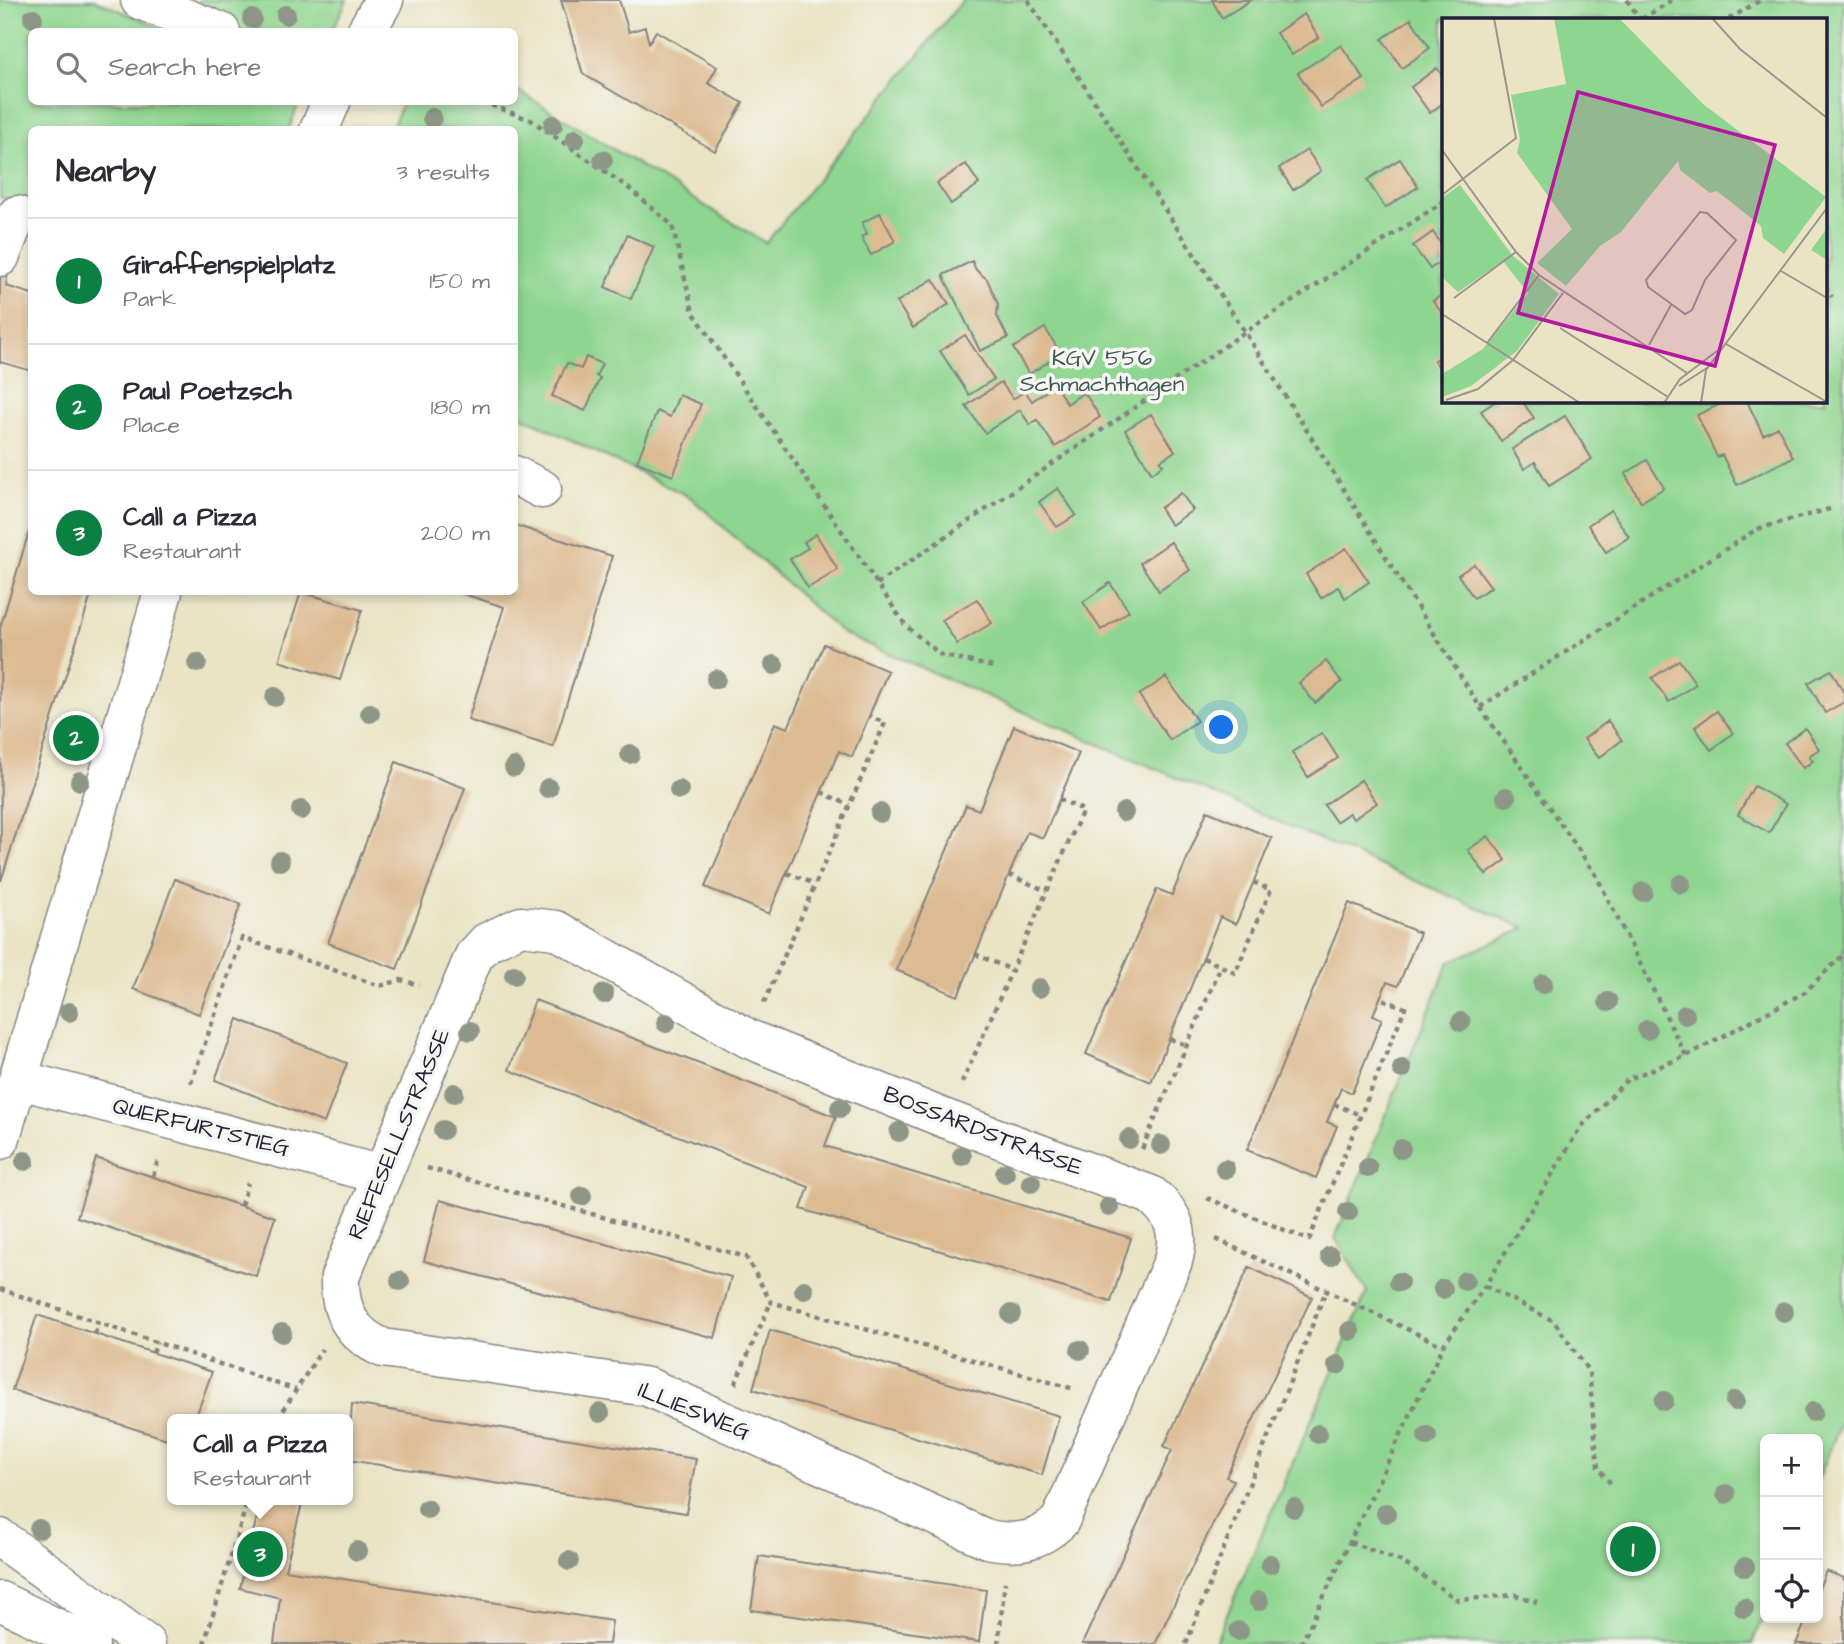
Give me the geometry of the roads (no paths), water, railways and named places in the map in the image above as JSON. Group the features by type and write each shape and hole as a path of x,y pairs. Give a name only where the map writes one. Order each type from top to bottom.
{"street":[{"path":"140,0 211,28"},
{"path":"368,28 384,0"},
{"path":"321,126 330,105"},
{"path":"0,257 16,214"},
{"path":"0,1140 162,595"},
{"name":"BOSSARDSTRASSE","path":"474,957 487,942 512,929 538,926 556,930 749,1039 946,1119 1185,1206 1173,1261 1060,1521 1023,1540"},
{"name":"RIEFESELLSTRASSE","path":"344,1315 339,1296 340,1277 474,957"},
{"name":"QUERFURTSTIEG","path":"20,1080 178,1121 386,1166"},
{"name":"ILLIESWEG","path":"344,1315 353,1330 367,1341 383,1348 648,1387 988,1539 1023,1540"},
{"path":"0,1538 146,1644"},
{"path":"0,1601 90,1644"}],"place":[{"name":"Paul Poetzsch","path":"76,738"},
{"name":"Giraffenspielplatz","path":"1633,1549"},
{"name":"Call a Pizza","path":"260,1554"}],"park label":[{"name":"KGV 556 Schmachthagen","path":"1102,371"}]}
